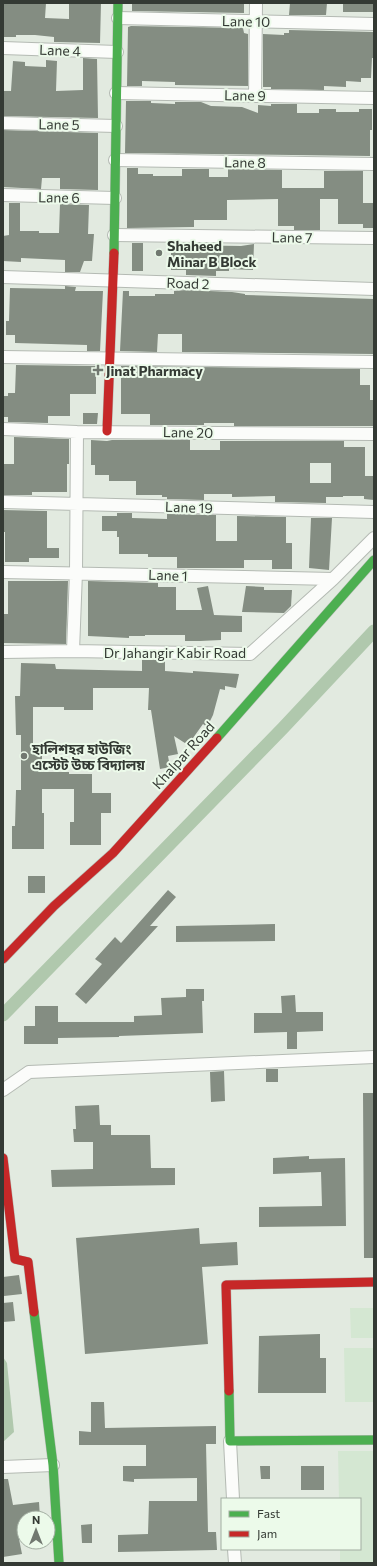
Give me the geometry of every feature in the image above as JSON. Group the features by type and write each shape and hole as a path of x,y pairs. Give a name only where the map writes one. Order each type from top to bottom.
{"street":[{"path":"107,431 111,359 118,3"},
{"path":"255,96 256,3"},
{"name":"Lane 10","path":"118,18 374,24"},
{"name":"Lane 4","path":"3,48 117,52"},
{"name":"Lane 9","path":"116,93 374,98"},
{"name":"Lane 5","path":"3,123 116,126"},
{"name":"Lane 8","path":"115,160 374,164"},
{"name":"Lane 6","path":"3,195 115,198"},
{"name":"Lane 7","path":"114,235 374,238"},
{"name":"Road 2","path":"3,277 374,288"},
{"path":"3,358 374,362"},
{"name":"Lane 20","path":"3,429 77,432 107,431 374,434"},
{"path":"73,651 76,572 77,432"},
{"name":"Lane 19","path":"3,502 374,512"},
{"name":"Dr Jahangir Kabir Road","path":"3,652 73,651 250,654 333,579 374,538"},
{"name":"Khalpar Road","path":"3,959 54,906 113,853 255,696 374,560"},
{"name":"Lane 1","path":"3,572 76,572 333,579"},
{"path":"3,1090 29,1072 374,1057"},
{"path":"3,1158 15,1259 28,1262 53,1465 59,1563"},
{"path":"233,1498 226,1285 374,1282"},
{"path":"230,1441 374,1440"},
{"path":"3,1466 53,1465"},
{"path":"234,1550 235,1563"}],"shaded area":[{"path":"350,1308 374,1308 374,1338 351,1338"},
{"path":"344,1348 374,1348 374,1402 345,1402"},
{"path":"3,1357 7,1363 14,1432 3,1442"},
{"path":"338,1451 374,1451 374,1563 340,1563 340,1550 361,1550 361,1498 339,1498"}],"building":[{"path":"3,3 46,3 45,18 69,19 69,3 101,3 100,43 54,42 54,37 35,35 3,37"},
{"path":"132,3 244,3 244,13 132,11"},
{"path":"290,3 327,3 326,15 289,15"},
{"path":"343,3 374,3 374,12 343,12"},
{"path":"128,27 243,28 244,33 248,34 248,86 175,85 175,82 142,81 142,86 127,86"},
{"path":"289,30 374,32 374,58 372,58 371,78 361,78 361,82 346,81 346,87 324,86 324,90 271,89 271,87 263,87 263,34 284,35 284,33 289,33"},
{"path":"83,58 97,59 98,118 3,116 3,91 11,91 13,61 25,62 25,66 46,67 46,60 57,61 56,91 83,90"},
{"path":"126,101 151,101 151,103 175,104 175,102 201,102 211,106 242,107 258,113 258,105 271,106 271,104 297,104 297,113 319,113 319,109 336,109 336,112 359,112 359,109 372,109 370,156 125,153"},
{"path":"3,130 98,133 98,190 60,189 60,178 42,178 41,189 3,187"},
{"path":"127,168 138,168 138,174 153,174 153,176 182,176 182,169 209,169 209,177 228,177 228,169 282,170 282,188 324,188 324,171 363,171 363,203 374,203 374,228 363,228 363,224 338,224 338,199 320,199 320,230 294,230 294,226 278,226 278,199 227,200 227,220 194,220 194,227 127,228"},
{"path":"9,203 20,203 20,231 39,231 39,233 59,233 60,204 89,205 88,234 94,234 92,261 84,261 80,272 65,272 65,260 21,258 21,262 3,261 3,236 9,235"},
{"path":"132,243 143,243 143,271 132,271"},
{"path":"254,244 253,270 229,269 229,271 216,271 216,276 186,275 186,270 171,270 171,245 241,246"},
{"path":"65,286 76,287 75,291 103,291 100,351 87,351 87,345 15,343 15,335 6,335 6,321 9,321 10,288 65,289"},
{"path":"186,290 232,292 245,295 374,299 374,354 182,352 182,334 158,334 157,352 120,351 123,291 129,291 129,296 155,296 155,294 174,294 174,291"},
{"path":"16,365 96,366 96,394 70,394 70,416 48,416 48,423 8,422 8,417 3,417 3,396 8,396 8,393 15,393"},
{"path":"121,366 360,369 360,385 370,385 370,400 374,400 374,426 234,426 234,423 204,423 204,425 150,425 150,414 121,414"},
{"path":"83,413 98,413 97,424 83,424"},
{"path":"14,437 69,439 67,492 32,492 32,495 4,495 4,464 14,464"},
{"path":"91,440 190,440 190,450 220,450 220,441 344,441 344,447 365,447 365,476 374,476 374,500 364,499 364,496 343,496 326,497 326,503 275,502 275,496 232,497 232,494 204,494 204,500 167,499 167,497 162,497 162,495 136,495 136,481 109,481 109,475 95,475 95,465 91,465","holes":["310,463 331,463 331,483 310,483"]},
{"path":"3,510 47,511 47,548 59,548 59,558 29,558 29,562 5,562"},
{"path":"117,513 132,513 132,518 167,519 167,514 216,515 216,541 237,541 237,516 286,517 286,543 292,543 292,569 272,569 272,560 244,560 244,568 177,568 177,557 148,557 148,554 119,554 119,537 117,537 117,531 102,531 102,516 117,516"},
{"path":"311,518 332,518 329,570 309,568"},
{"path":"8,581 68,581 66,644 3,643 3,614 8,614"},
{"path":"88,581 158,583 158,587 176,587 176,610 202,610 197,588 208,586 214,615 242,616 242,632 221,632 221,640 200,641 185,641 185,635 145,635 129,636 129,638 88,636"},
{"path":"246,586 264,587 264,590 292,590 291,606 284,613 242,612"},
{"path":"142,660 165,660 165,671 239,674 236,688 225,686 225,690 220,689 213,715 207,727 203,724 188,745 174,736 178,754 168,756 170,767 160,769 151,710 148,710 149,688 93,688 93,710 64,710 64,707 33,707 33,744 36,744 36,749 42,749 42,772 92,774 92,793 111,793 111,813 101,813 101,845 70,845 70,822 74,822 74,789 42,789 44,849 12,849 12,826 15,826 16,790 21,790 21,735 16,735 15,696 20,696 21,663 55,664 56,669 142,671"},
{"path":"28,876 45,876 45,893 28,893"},
{"path":"168,890 176,897 150,926 158,926 86,1004 75,994 102,964 95,959 115,937 121,943"},
{"path":"275,924 275,941 176,942 176,926"},
{"path":"186,989 204,989 204,1001 202,1001 203,1033 58,1038 58,1044 24,1044 24,1026 35,1026 35,1006 58,1006 58,1022 134,1022 134,1016 162,1015 161,998 186,997"},
{"path":"295,995 296,1012 323,1012 323,1031 297,1032 297,1049 287,1049 287,1032 254,1033 254,1013 282,1013 281,996"},
{"path":"266,1069 278,1069 278,1082 266,1082"},
{"path":"224,1071 225,1101 211,1102 210,1072"},
{"path":"363,1093 374,1093 374,1258 364,1258"},
{"path":"99,1105 100,1125 111,1125 111,1135 150,1135 151,1168 175,1168 175,1185 52,1187 51,1170 93,1169 93,1142 74,1142 73,1129 76,1129 75,1106"},
{"path":"309,1156 309,1159 345,1158 346,1226 259,1227 259,1207 322,1206 321,1172 273,1174 273,1158"},
{"path":"199,1228 200,1244 237,1242 238,1265 202,1267 208,1344 85,1354 76,1238"},
{"path":"19,1275 22,1294 4,1296 3,1277"},
{"path":"13,1302 15,1321 3,1322 3,1303"},
{"path":"320,1334 320,1358 326,1358 326,1393 258,1393 259,1336"},
{"path":"91,1402 104,1402 105,1428 216,1426 216,1444 206,1444 208,1532 216,1532 217,1550 118,1552 118,1535 148,1534 149,1501 197,1501 197,1478 134,1479 134,1482 123,1481 123,1466 146,1466 146,1445 79,1445 79,1431 91,1432"},
{"path":"260,1466 270,1466 270,1479 261,1479"},
{"path":"301,1466 324,1466 324,1490 301,1490"},
{"path":"3,1479 8,1479 13,1505 39,1502 40,1510 16,1510 16,1550 21,1550 22,1554 3,1557"},
{"path":"92,1524 92,1543 82,1543 81,1525"}],"waterway":[{"path":"3,1015 283,728 374,631"}],"traffic: fast":[{"path":"114,253 118,3"},
{"path":"217,738 374,560"},
{"path":"34,1312 53,1465 59,1563"},
{"path":"229,1391 230,1441 374,1440"}],"traffic: jam":[{"path":"107,431 114,253"},
{"path":"3,959 54,906 113,853 217,738"},
{"path":"3,1158 15,1259 28,1262 34,1312"},
{"path":"229,1391 226,1285 374,1282"}],"place":[{"name":"Shaheed Minar B Block","path":"159,253"},
{"name":"Jinat Pharmacy","path":"98,370"},
{"name":"হালিশহর হাউজিং এস্টেট উচ্চ বিদ্যালয়","path":"24,756"}]}
